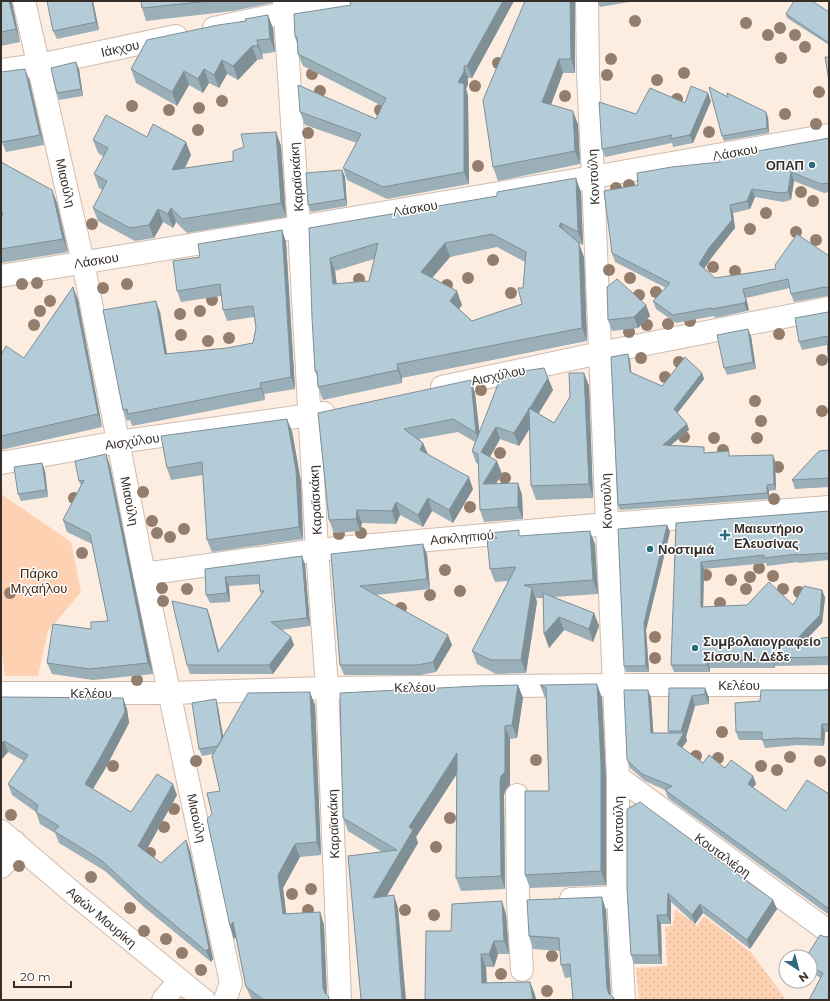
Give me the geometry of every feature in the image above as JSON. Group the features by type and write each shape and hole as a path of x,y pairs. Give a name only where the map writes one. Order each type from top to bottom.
{"street":[{"name":"Μιαούλη","path":"24,1 83,262 144,574 232,983 226,1000"},
{"name":"Ιάκχου","path":"1,70 39,65 284,7 356,1"},
{"name":"Κοντούλη","path":"587,1 588,74 606,524 618,777 618,897 624,1000"},
{"name":"Καραϊσκάκη","path":"284,7 299,227 317,550 327,688 340,1000"},
{"name":"Λάσκου","path":"1,276 593,177 829,135"},
{"name":"Αισχύλου","path":"424,391 600,353 829,308"},
{"name":"Αισχύλου","path":"1,463 118,442 310,416 340,409"},
{"name":"Ασκληπιού","path":"144,574 317,550 829,506"},
{"name":"Κελέου","path":"1,693 170,693 327,688 614,685 829,685"},
{"name":"Κουταλιέρη","path":"618,777 829,932"},
{"path":"517,794 518,901 522,970"},
{"path":"1,867 6,862 8,837"},
{"name":"Αφών Μουρίκη","path":"8,837 179,981 204,1000"},
{"path":"497,902 618,897"},
{"path":"163,1000 179,981"}],"green space":[{"name":"Πάρκο Μιχαήλου","path":"1,494 71,542 81,592 48,631 38,676 5,676 1,644"},
{"path":"675,909 697,926 704,916 751,952 786,1000 639,1000 636,968 667,966 665,927 673,926"}],"building":[{"path":"1,1 9,1 16,29 1,32"},
{"path":"47,1 92,1 96,22 53,31"},
{"path":"141,1 210,1 142,8"},
{"path":"503,1 467,66 464,66 464,72 458,82 464,84 464,172 383,187 343,168 361,134 300,112 298,85 376,119 386,98 298,54 297,37 295,37 294,14 351,5 350,2"},
{"path":"525,1 570,1 571,59 559,59 542,102 573,111 575,151 493,167 483,100"},
{"path":"794,1 812,1 829,12 829,43 786,14"},
{"path":"268,15 270,39 257,40 258,46 252,46 233,66 222,60 214,75 204,69 198,79 184,71 172,92 131,69 147,40 218,25 246,21 245,19"},
{"path":"825,57 829,57 829,81"},
{"path":"76,62 81,89 57,93 51,68"},
{"path":"25,69 40,135 2,142 1,72"},
{"path":"691,86 708,93 690,135 670,139 672,135 602,149 599,102 636,114 650,88 685,103"},
{"path":"709,87 728,97 727,93 766,112 767,128 722,136"},
{"path":"106,115 147,137 153,124 186,142 172,170 233,161 233,151 244,147 241,134 276,132 281,203 182,219 171,208 168,214 158,209 149,225 130,228 93,208 107,181 94,174 108,148 93,140"},
{"path":"829,138 829,183 821,184 791,172 788,192 780,193 752,189 747,201 730,205 732,220 709,248 699,264 715,278 776,269 775,265 797,234 829,256 829,288 824,287 791,294 788,279 743,289 746,301 744,303 673,315 653,301 670,283 612,253 604,191 638,185 637,173 672,167 720,162 720,158"},
{"path":"1,162 52,190 63,239 1,249 1,218 3,213 1,212"},
{"path":"342,170 345,199 308,205 306,173"},
{"path":"576,178 578,232 561,223 559,226 579,243 582,328 397,364 398,370 318,387 317,371 315,371 312,318 309,228 497,196 497,192","holes":["492,234 526,252 523,288 518,288 522,304 472,321 450,301 457,291 421,272 445,243","378,243 369,281 333,284 330,258"]},
{"path":"282,230 291,377 260,383 261,388 128,414 127,409 123,410 103,310 156,301 165,354 227,348 253,343 256,328 253,306 223,310 220,284 177,291 173,261 200,257 198,244"},
{"path":"617,279 646,305 634,317 608,320 607,287"},
{"path":"73,287 98,414 1,436 1,355 6,346 24,358"},
{"path":"829,312 829,373 827,336 799,342 795,318"},
{"path":"748,329 753,362 724,368 717,335"},
{"path":"628,354 630,372 662,386 685,357 702,373 674,409 687,424 663,445 704,447 704,453 729,451 729,456 773,455 774,484 767,485 767,493 618,505 611,357"},
{"path":"544,368 548,378 514,433 496,427 481,452 497,461 483,484 518,483 518,507 480,510 478,454 472,451 502,374"},
{"path":"569,373 584,373 589,484 531,486 529,408 554,423 570,397"},
{"path":"471,380 476,433 453,419 404,429 423,443 420,450 469,477 449,510 428,498 418,515 396,502 392,511 357,510 356,519 329,520 318,413"},
{"path":"287,419 296,470 299,527 207,540 202,462 167,468 161,436"},
{"path":"829,450 829,478 792,480 819,451"},
{"path":"106,454 148,663 89,669 47,663 53,624 91,629 91,622 108,621 90,534 63,520 84,480 79,481 75,461"},
{"path":"42,463 46,490 18,494 14,467"},
{"path":"829,511 829,553 796,555 797,554 764,558 764,555 701,562 701,607 747,605 769,582 793,605 804,586 822,590 820,615 793,643 829,637 829,657 772,658 772,660 707,660 707,665 671,665 676,523"},
{"path":"667,525 644,623 646,666 624,666 618,529"},
{"path":"519,530 519,536 590,531 593,580 524,585 532,588 521,660 491,660 472,651 516,567 490,569 487,539 497,538 489,533"},
{"path":"423,544 427,579 360,586 448,635 433,662 417,665 340,665 331,554"},
{"path":"302,556 307,618 271,622 291,637 269,665 187,665 172,601 207,609 218,652 264,591 260,591 259,575 225,577 227,593 206,595 205,569"},
{"path":"543,593 594,613 589,629 559,617 544,634"},
{"path":"597,684 601,764 601,871 525,875 525,791 549,791 546,688 540,685"},
{"path":"518,685 512,725 505,726 505,772 501,776 500,782 501,876 456,878 457,753 409,827 413,830 373,898 394,895 402,1000 361,1000 348,856 397,850 343,818 340,693"},
{"path":"669,688 705,688 705,694 692,696 681,731 668,731"},
{"path":"829,689 829,724 822,724 821,739 795,738 762,740 762,732 736,732 735,703 760,701 761,690"},
{"path":"624,690 648,690 651,733 684,733 677,744 703,763 709,755 725,768 731,760 753,776 748,784 786,811 807,780 829,794 829,909 665,790 672,786 642,774 627,760"},
{"path":"310,692 317,842 295,844 278,875 283,914 320,912 323,988 329,997 329,1000 264,1000 246,987 233,922 230,926 207,819 212,814 207,793 220,791 212,756 248,693"},
{"path":"1,697 123,698 125,712 85,784 131,812 157,774 173,784 138,846 161,863 186,840 209,948 206,951 140,896 101,860 54,831 59,826 36,812 38,805 8,784 28,755 4,741 1,744"},
{"path":"216,699 222,739 218,746 199,749 192,703"},
{"path":"640,802 773,900 747,940 700,904 692,915 668,893 667,915 657,915 659,955 631,955 627,888 627,809"},
{"path":"602,897 607,988 609,994 614,998 614,1000 573,1000 570,964 561,965 559,938 529,936 527,900"},
{"path":"502,901 504,941 494,941 489,954 481,954 482,983 530,982 533,1000 425,1000 426,931 451,931 452,904"},
{"path":"820,935 825,937 829,936 829,1000 809,1000 815,989 818,989 818,983 823,973 818,970 818,949 811,949"}],"place":[{"name":"ΟΠΑΠ","path":"812,165"},
{"name":"Μαιευτήριο Ελευσίνας","path":"725,535"},
{"name":"Νοστιμιά","path":"650,549"},
{"name":"Συμβολαιογραφείο Σίσσυ Ν. Δέδε","path":"695,648"}]}
